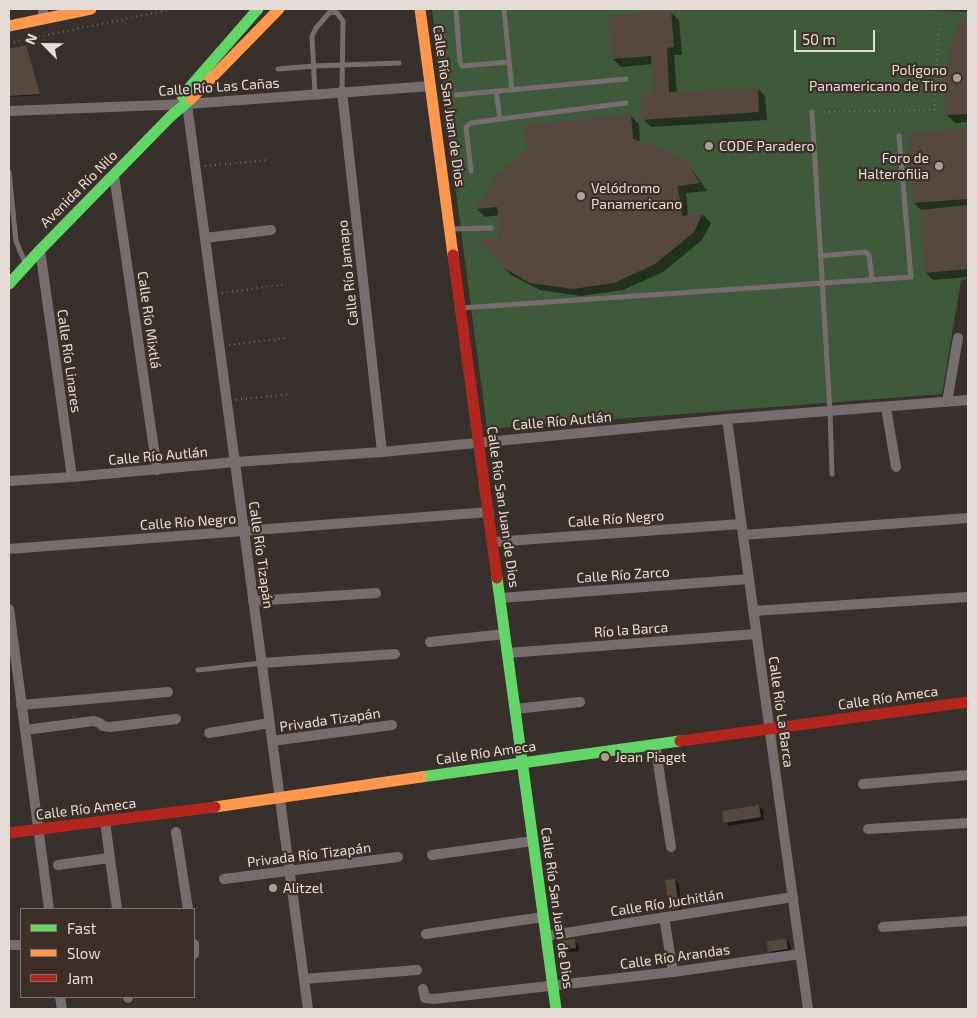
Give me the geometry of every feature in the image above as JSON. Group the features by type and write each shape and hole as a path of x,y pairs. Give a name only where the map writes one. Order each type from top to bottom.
{"street":[{"path":"9,26 43,14 91,9"},
{"name":"Avenida Río Nilo","path":"9,284 171,116 258,9"},
{"name":"Avenida Río Nilo","path":"181,104 279,9"},
{"name":"Calle Río San Juan de Dios","path":"420,9 556,1009"},
{"name":"Calle Río Las Cañas","path":"9,111 181,104 431,86"},
{"name":"Calle Río Jamapo","path":"342,92 382,452"},
{"name":"Calle Río Tizapán","path":"181,104 195,167 205,238 308,1009"},
{"name":"Calle Río Mixtlá","path":"114,175 156,470"},
{"path":"205,238 271,230"},
{"name":"Calle Río Linares","path":"40,250 72,477"},
{"path":"947,402 958,338"},
{"name":"Calle Río Autlán","path":"9,481 382,452 727,419 968,400"},
{"path":"886,406 896,467"},
{"name":"Calle Río La Barca","path":"727,419 808,1009"},
{"name":"Calle Río Negro","path":"9,549 488,512"},
{"name":"Calle Río Negro","path":"492,542 968,518"},
{"name":"Calle Río Zarco","path":"500,598 749,580"},
{"path":"253,601 376,592"},
{"path":"753,611 968,597"},
{"path":"9,609 49,908"},
{"path":"430,642 505,634"},
{"name":"Río la Barca","path":"508,653 756,634"},
{"path":"262,663 395,654"},
{"path":"22,705 168,692"},
{"path":"515,709 580,702"},
{"name":"Calle Río Ameca","path":"9,833 280,799 522,762 968,702"},
{"path":"25,730 94,721 110,727 176,719"},
{"path":"209,733 270,723"},
{"name":"Privada Tizapán","path":"272,741 392,725"},
{"path":"655,744 671,847"},
{"path":"864,784 968,775"},
{"path":"105,822 117,908"},
{"path":"868,829 968,823"},
{"path":"176,832 188,908"},
{"path":"432,855 533,841"},
{"name":"Privada Río Tizapán","path":"224,880 398,857"},
{"path":"58,865 109,858"},
{"name":"Calle Río Juchitlán","path":"546,936 792,897"},
{"path":"426,934 544,917"},
{"path":"664,917 673,972"},
{"path":"884,927 968,921"},
{"name":"Calle Río Arandas","path":"423,989 425,998 434,1000 673,972 800,954"},
{"path":"304,980 417,970"}],"lane":[{"path":"456,9 460,62 462,66 509,62"},
{"path":"504,9 512,90"},
{"path":"315,94 312,36 313,32 329,13 333,12 337,13 343,20 342,92"},
{"path":"278,69 399,63"},
{"path":"456,95 626,79"},
{"path":"496,91 500,119"},
{"path":"470,171 467,125 626,103"},
{"path":"812,112 832,474"},
{"path":"461,308 911,277 899,136"},
{"path":"9,172 16,241 26,265"},
{"path":"450,229 491,228"},
{"path":"820,256 865,252 869,255 872,280"},
{"path":"198,670 262,663"}],"path":[{"path":"9,43 173,9"},
{"path":"812,112 934,110 939,24"},
{"path":"195,167 268,160"},
{"path":"212,294 286,284"},
{"path":"219,347 286,338"},
{"path":"227,401 290,394"}],"green space":[{"name":"CODE Paradero","path":"432,9 896,9 968,12 968,279 961,280 942,394 487,429"}],"building":[{"path":"647,9 671,10 674,47 667,48 669,92 758,87 759,112 642,120 640,94 653,93 651,56 612,59 608,15 647,12"},
{"name":"Polígono Panamericano de Tiro","path":"961,17 968,19 968,114 946,115 947,65 952,40"},
{"path":"26,45 40,94 9,96 9,49"},
{"name":"Velódromo Panamericano","path":"631,114 633,139 665,149 687,162 700,183 678,186 682,216 703,213 694,232 655,264 614,283 573,289 530,283 502,267 479,240 501,237 497,207 475,209 497,174 527,149 524,125"},
{"name":"Foro de Halterofilia","path":"968,128 968,199 913,203 908,133"},
{"path":"968,205 968,269 924,273 919,210"},
{"path":"759,805 761,817 724,823 722,811"},
{"path":"675,879 679,909 669,910 665,880"},
{"path":"575,939 576,948 560,950 559,941"},
{"path":"786,939 788,949 768,952 767,941"}],"traffic: fast":[{"path":"182,96 258,9"},
{"path":"9,284 171,116 191,99"},
{"path":"497,578 556,1009"},
{"path":"421,777 680,741"}],"traffic: slow":[{"path":"9,26 91,9"},
{"path":"191,99 279,9"},
{"path":"420,9 453,255"},
{"path":"215,807 421,777"}],"traffic: jam":[{"path":"453,255 497,578"},
{"path":"680,741 968,702"},
{"path":"9,833 215,807"}],"place":[{"name":"Polígono Panamericano de Tiro","path":"957,78"},
{"name":"CODE Paradero","path":"709,146"},
{"name":"Foro de Halterofilia","path":"939,166"},
{"name":"Velódromo Panamericano","path":"581,196"},
{"name":"Jean Piaget","path":"605,757"},
{"name":"Alitzel","path":"273,888"}]}
